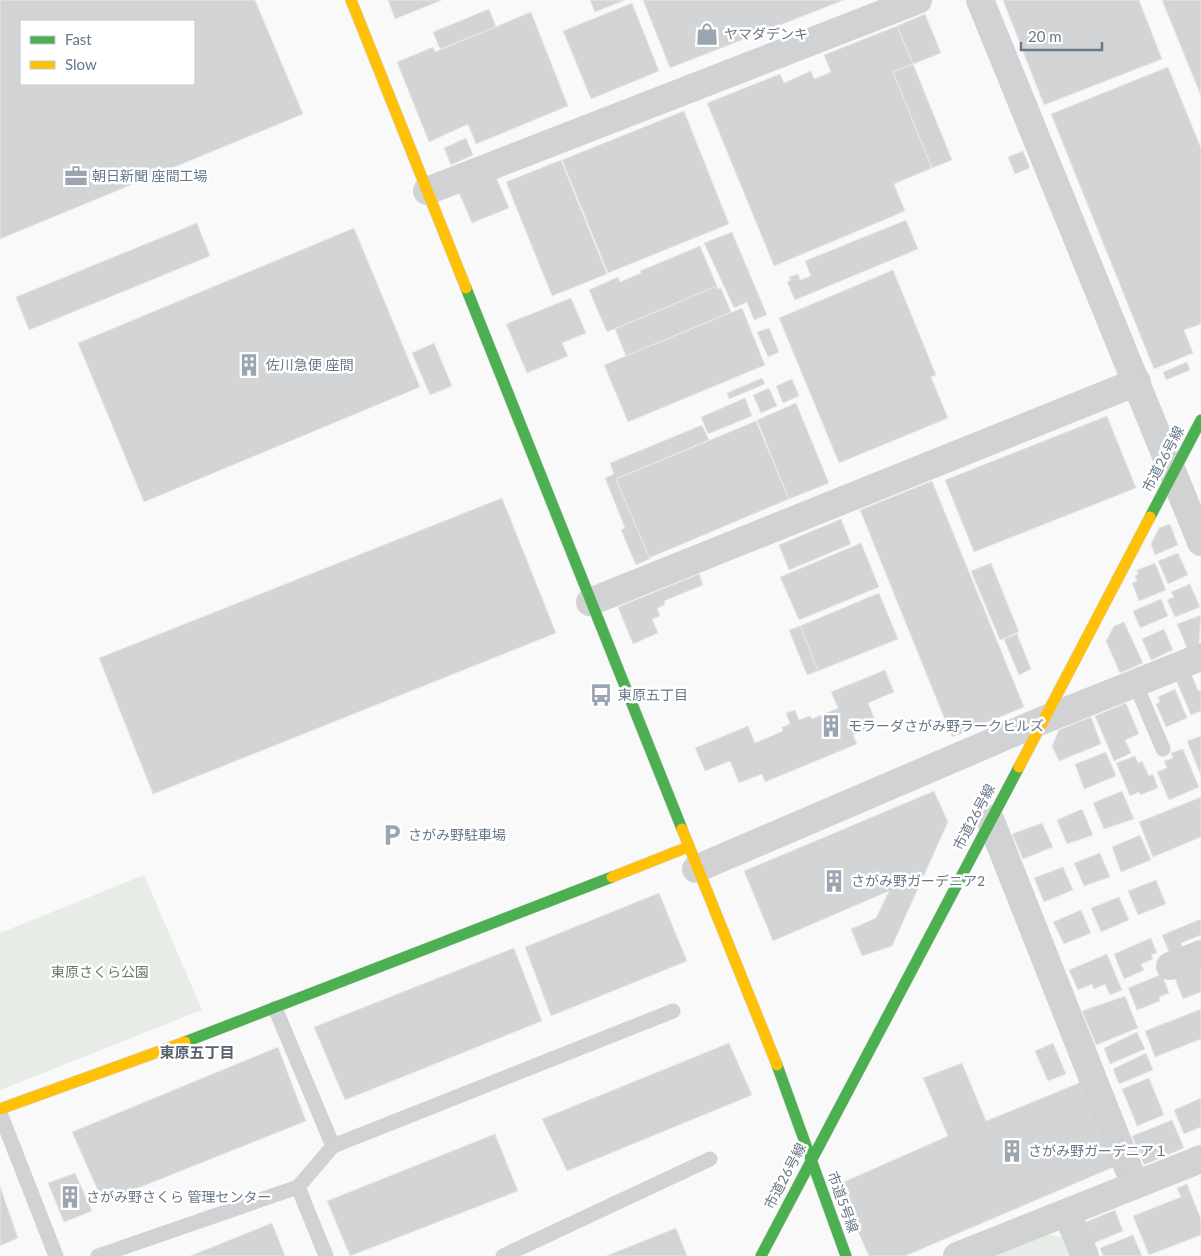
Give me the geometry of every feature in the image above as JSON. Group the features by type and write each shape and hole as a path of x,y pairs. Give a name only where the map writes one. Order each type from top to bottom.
{"street":[{"name":"市道5号線","path":"351,0 692,858 795,1111 846,1256"},
{"path":"427,191 918,0"},
{"path":"980,0 1173,473 1195,511 1201,542"},
{"path":"590,602 1136,382"},
{"name":"市道26号線","path":"760,1256 1201,420"},
{"path":"0,1109 692,858 1201,657"},
{"path":"990,819 1135,1185"},
{"path":"1170,966 1201,954"},
{"path":"956,1256 1201,1159"},
{"path":"1067,1213 1085,1256"}],"lane":[{"path":"1135,683 1163,749"},
{"path":"275,1008 333,1146"},
{"path":"98,1256 298,1187 333,1146 673,1011"},
{"path":"0,1113 56,1256"},
{"path":"503,1256 710,1159"},
{"path":"298,1187 326,1256"}],"green space":[{"name":"東原さくら公園","path":"144,875 202,1010 0,1090 0,933"},
{"path":"1045,1234 1062,1237 1070,1256 991,1256"}],"building":[{"name":"朝日新聞 座間工場","path":"0,0 255,0 303,114 0,239"},
{"path":"388,0 442,0 395,19"},
{"path":"590,0 625,0 595,12"},
{"name":"ヤマダデンキ","path":"643,0 844,0 670,68"},
{"path":"1003,0 1139,0 1162,59 1044,105"},
{"path":"1162,0 1201,0 1201,96"},
{"path":"632,3 659,71 591,99 563,31"},
{"path":"489,9 496,27 440,49 433,32"},
{"path":"531,12 568,106 476,144 468,124 429,142 397,62 433,47 435,52"},
{"path":"925,14 941,53 913,64 897,26"},
{"path":"897,26 913,64 893,72 932,168 894,184 905,211 774,266 707,103 780,74 784,83 811,71 814,79 831,72 824,55"},
{"path":"913,64 952,160 932,168 893,72"},
{"path":"1168,67 1201,148 1201,324 1184,330 1193,353 1154,369 1051,114"},
{"path":"684,111 729,224 608,273 562,160"},
{"path":"466,138 473,155 451,165 444,148"},
{"path":"1023,151 1030,168 1015,174 1008,157"},
{"path":"561,160 607,274 552,296 506,182"},
{"path":"496,177 509,208 472,223 459,193"},
{"path":"906,220 918,249 795,300 787,282 791,280 789,277 798,274 800,280 811,276 805,261"},
{"path":"197,223 210,256 29,330 16,297"},
{"name":"佐川急便 座間","path":"354,228 420,387 144,502 78,343"},
{"path":"732,232 767,315 754,320 747,302 734,308 704,243"},
{"path":"700,246 717,286 607,332 589,290 618,277 620,282 641,273 640,271"},
{"path":"893,270 936,375 931,377 948,418 839,463 779,318"},
{"path":"717,286 718,289 721,288 731,312 626,356 615,329"},
{"path":"571,298 586,333 562,343 568,356 527,373 506,324"},
{"path":"742,308 765,365 628,422 604,365"},
{"path":"769,328 779,352 768,357 757,332"},
{"path":"434,343 452,386 430,395 412,353"},
{"path":"1187,362 1190,370 1166,380 1163,372"},
{"path":"762,378 765,384 729,399 727,393"},
{"path":"792,379 799,396 783,403 776,386"},
{"path":"769,388 777,406 761,413 753,395"},
{"path":"745,398 752,416 708,434 701,417"},
{"path":"796,403 829,483 789,499 757,420"},
{"path":"1107,416 1136,488 974,552 945,480"},
{"path":"756,421 789,499 649,558 616,479"},
{"path":"702,425 709,440 616,479 650,559 636,565 621,530 625,528 605,478 614,474 610,463"},
{"path":"932,481 1024,707 952,737 860,510"},
{"path":"502,498 556,633 153,794 99,658"},
{"path":"841,519 851,544 789,570 779,545"},
{"path":"1170,524 1178,545 1155,555 1151,544 1159,528"},
{"path":"861,543 879,587 799,620 780,577"},
{"path":"1178,553 1188,575 1168,584 1158,561"},
{"path":"991,563 1019,632 1000,640 971,571"},
{"path":"1155,563 1166,590 1139,601 1132,583 1137,581 1135,576 1138,574 1137,570"},
{"path":"699,574 703,585 664,601 665,605 657,608 660,616 652,619 658,633 633,644 618,607"},
{"path":"1190,584 1200,607 1175,617 1167,600 1174,597 1171,592"},
{"path":"879,593 898,639 818,671 800,626"},
{"path":"1161,599 1168,616 1140,628 1133,611"},
{"path":"1201,615 1199,643 1187,648 1177,624"},
{"path":"1124,622 1143,663 1120,673 1106,641 1114,626"},
{"path":"800,626 818,671 807,675 789,630"},
{"path":"1164,629 1173,650 1151,660 1142,639"},
{"path":"1017,634 1031,669 1019,675 1004,639"},
{"name":"モラーダさがみ野ラークヒルズ","path":"885,670 894,692 868,703 877,725 853,735 857,744 765,782 762,774 739,783 730,761 705,771 695,748 748,726 755,743 783,731 782,727 790,724 786,713 795,710 799,720 810,716 812,719 838,708 831,692"},
{"path":"1191,673 1198,691 1201,690 1201,711 1191,715 1176,680"},
{"path":"1175,689 1187,718 1166,727 1156,704 1160,702 1158,697"},
{"path":"1126,703 1139,734 1125,740 1131,753 1114,761 1095,716"},
{"path":"1091,717 1101,744 1059,761 1052,746 1059,730"},
{"path":"1201,736 1201,776 1187,741"},
{"path":"1183,749 1199,787 1169,800 1157,772 1167,768 1164,761 1173,758 1171,753"},
{"path":"1106,752 1116,776 1084,789 1075,764"},
{"path":"1135,756 1138,763 1142,761 1149,776 1153,774 1158,788 1140,795 1139,792 1130,796 1116,763"},
{"name":"さがみ野ガーデニア2","path":"934,791 948,822 892,946 862,956 851,929 876,918 889,891 773,941 744,871"},
{"path":"1122,791 1134,819 1104,829 1093,803"},
{"path":"1201,797 1201,837 1153,857 1139,822"},
{"path":"1082,809 1093,835 1067,844 1057,820"},
{"path":"1042,823 1053,847 1023,859 1012,834"},
{"path":"1140,835 1151,860 1121,872 1112,847"},
{"path":"1100,853 1110,877 1084,886 1074,863"},
{"path":"1063,867 1073,890 1044,902 1034,878"},
{"path":"1156,880 1166,904 1138,915 1128,891"},
{"path":"659,893 687,961 551,1016 525,947"},
{"path":"1119,897 1129,920 1101,932 1091,908"},
{"path":"1081,910 1091,933 1064,944 1053,922"},
{"path":"1201,919 1201,935 1181,943 1182,947 1169,952 1162,935"},
{"path":"1151,938 1157,953 1151,955 1153,959 1141,964 1144,970 1124,979 1114,954"},
{"path":"514,948 542,1021 345,1100 314,1027"},
{"path":"1107,954 1122,990 1110,995 1105,984 1094,989 1092,984 1078,990 1069,970"},
{"path":"1201,966 1201,992 1183,999 1174,976"},
{"path":"1162,974 1169,993 1159,997 1160,1001 1137,1010 1128,988"},
{"path":"1125,996 1138,1028 1096,1045 1082,1011"},
{"path":"1201,1009 1201,1039 1155,1057 1145,1031"},
{"path":"1137,1032 1145,1049 1110,1064 1104,1048"},
{"path":"729,1043 752,1095 567,1171 542,1119"},
{"path":"1053,1043 1066,1074 1048,1081 1035,1051"},
{"path":"278,1047 306,1121 103,1202 72,1132"},
{"path":"1146,1053 1153,1070 1119,1084 1113,1069"},
{"name":"さがみ野ガーデニア１","path":"962,1063 986,1121 1084,1081 1116,1166 905,1256 869,1256 837,1185 948,1136 923,1078"},
{"path":"1149,1078 1164,1115 1137,1126 1122,1089"},
{"path":"1201,1098 1201,1127 1184,1134 1174,1110"},
{"path":"1172,1120 1184,1148 1144,1165 1132,1136"},
{"path":"495,1134 518,1191 350,1256 327,1201"},
{"name":"さがみ野さくら 管理センター","path":"75,1173 92,1211 64,1222 48,1183"},
{"path":"1187,1184 1201,1219 1201,1235 1149,1255 1133,1216 1181,1197 1177,1188"},
{"path":"0,1186 18,1238 0,1246"},
{"path":"1115,1210 1123,1231 1094,1243 1086,1222"},
{"path":"272,1223 285,1256 190,1256"},
{"path":"676,1228 687,1256 606,1256"},
{"path":"1133,1235 1142,1256 1103,1256 1100,1248"}],"traffic: fast":[{"path":"466,288 682,829"},
{"path":"1150,517 1201,420"},
{"path":"761,1256 1019,767"},
{"path":"185,1042 612,877"},
{"path":"777,1065 846,1256"}],"traffic: slow":[{"path":"351,0 466,288"},
{"path":"1019,767 1150,517"},
{"path":"682,829 777,1065"},
{"path":"612,877 688,847"},
{"path":"0,1109 185,1042"}],"place":[{"name":"ヤマダデンキ","path":"707,34"},
{"name":"朝日新聞 座間工場","path":"76,176"},
{"name":"佐川急便 座間","path":"249,365"},
{"name":"東原五丁目","path":"601,695"},
{"name":"モラーダさがみ野ラークヒルズ","path":"831,726"},
{"name":"さがみ野駐車場","path":"392,835"},
{"name":"さがみ野ガーデニア2","path":"834,881"},
{"name":"さがみ野ガーデニア１","path":"1012,1151"},
{"name":"さがみ野さくら 管理センター","path":"70,1197"}],"district":[{"name":"東原五丁目","path":"197,1053"}]}
